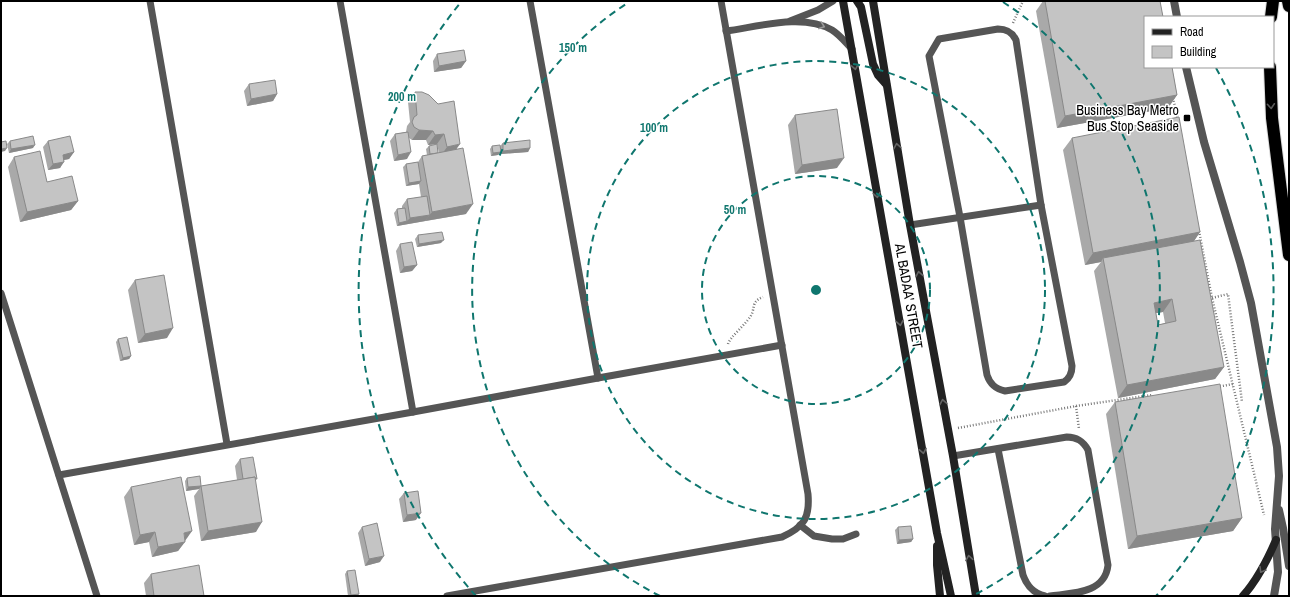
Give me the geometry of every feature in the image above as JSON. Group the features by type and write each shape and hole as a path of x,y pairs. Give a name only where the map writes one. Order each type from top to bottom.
{"highway":[{"path":"1271,16 1273,1"},
{"path":"1288,1 1289,6"},
{"path":"1270,68 1272,118 1289,255"}],"main road":[{"name":"AL BADAA' STREET","path":"842,1 852,49 937,533 951,596"},
{"path":"857,1 861,7 874,70 886,85"},
{"name":"AL BADAA' STREET","path":"873,1 910,225 953,456 976,596"},
{"path":"937,533 940,596"},
{"path":"1243,596 1254,584 1276,540"},
{"path":"973,582 979,596"}],"street":[{"path":"1174,1 1177,16"},
{"path":"1186,68 1204,142 1251,303 1277,446 1279,476 1276,540 1278,572 1274,596"},
{"path":"1277,505 1283,528 1289,566"}],"lane":[{"path":"150,1 228,444"},
{"path":"340,1 413,412"},
{"path":"530,1 598,378"},
{"path":"447,596 782,537 795,531 804,521 809,508 808,494 774,296 720,1"},
{"path":"785,23 834,1"},
{"path":"726,31 785,23 808,23 825,27 840,37 852,49"},
{"path":"998,29 1009,31 1014,35 1041,205 1072,366 1072,373 1064,382 1005,391 999,390 989,381 960,217 929,56 939,39 998,29"},
{"path":"910,225 1041,205"},
{"path":"1,293 96,596"},
{"path":"59,475 782,345"},
{"path":"953,456 1067,437 1072,437 1082,441 1088,450 1108,565 1107,572 1104,579 1093,588 1050,596"},
{"path":"998,449 1023,575 1031,590 1045,596"},
{"path":"800,525 814,536 832,539 843,539 856,534"}],"path":[{"path":"1009,31 1023,1"},
{"path":"1173,98 1178,121"},
{"path":"1199,228 1212,298 1265,521"},
{"path":"1212,298 1228,294 1242,402"},
{"path":"729,354 728,342 751,316 752,307 756,301 761,298 774,296"},
{"path":"1209,388 1233,384"},
{"path":"948,430 1076,406 1154,395"},
{"path":"1076,406 1082,441"}],"building":[{"path":"1045,1 1160,1 1163,16 1144,16 1144,68 1172,68 1177,95 1065,116"},
{"path":"464,50 466,61 439,66 437,54"},
{"path":"275,80 277,94 251,99 249,84"},
{"path":"415,92 422,92 429,95 438,104 454,101 460,144 447,147 444,134 435,135 433,131 419,130 414,127 412,122 414,117 417,115"},
{"path":"837,109 844,158 802,165 795,115"},
{"path":"1179,117 1200,232 1093,253 1072,138"},
{"path":"408,132 411,152 398,155 395,134"},
{"path":"33,136 35,145 11,149 10,141"},
{"path":"70,136 74,152 63,155 64,162 53,164 48,141"},
{"path":"530,140 530,148 503,151 503,143"},
{"path":"6,141 7,148 1,149 1,142"},
{"path":"437,144 438,153 430,154 429,146"},
{"path":"500,145 501,152 493,153 492,146"},
{"path":"463,148 473,204 432,212 422,156"},
{"path":"40,151 47,182 72,176 78,201 27,212 14,157"},
{"path":"418,162 421,181 409,183 406,164"},
{"path":"427,196 430,215 410,218 407,199"},
{"path":"405,208 407,221 399,223 397,209"},
{"path":"442,232 444,240 419,244 418,235"},
{"path":"1200,240 1224,367 1127,385 1103,258","holes":["1172,299 1176,321 1158,325 1154,303"]},
{"path":"412,242 417,265 404,267 400,244"},
{"path":"164,275 173,328 145,334 135,280"},
{"path":"127,337 131,356 123,358 118,339"},
{"path":"1220,384 1242,518 1137,536 1115,402"},
{"path":"253,457 257,479 255,479 255,477 243,479 240,459"},
{"path":"200,476 201,486 188,487 187,478"},
{"path":"181,477 192,531 184,533 185,542 158,547 155,532 140,535 131,487"},
{"path":"255,477 262,522 208,531 201,486"},
{"path":"418,491 421,513 407,515 404,493"},
{"path":"377,523 384,556 369,559 362,527"},
{"path":"911,526 913,539 899,540 898,527"},
{"path":"199,565 204,596 154,596 151,574"},
{"path":"355,570 359,594 351,595 347,571"}],"place":[{"name":"Business Bay Metro Bus Stop Seaside","path":"1187,118"}]}
